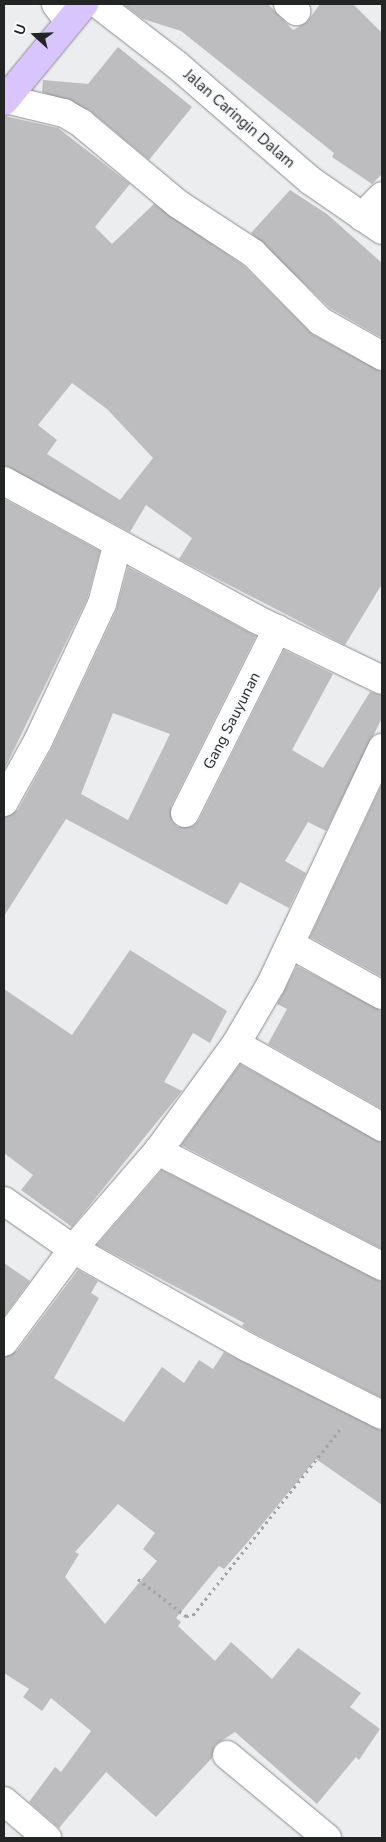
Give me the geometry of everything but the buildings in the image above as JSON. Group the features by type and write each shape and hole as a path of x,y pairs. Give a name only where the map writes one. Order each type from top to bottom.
{"main road":[{"path":"4,100 70,10"}],"street":[{"name":"Jalan Caringin Dalam","path":"98,4 177,65 311,181 372,224"},
{"path":"4,100 64,113 82,123 178,204 253,253 320,321 382,356"},
{"path":"372,224 382,196"},
{"path":"4,481 117,546 277,629 382,680"},
{"path":"4,802 38,741 102,604 117,546"},
{"name":"Gang Sauyunan","path":"186,813 277,629"},
{"path":"4,1342 73,1249 158,1151 236,1044 290,944 382,748"},
{"path":"290,944 382,995"},
{"path":"236,1044 382,1127"},
{"path":"158,1151 382,1266"},
{"path":"4,1201 73,1249 382,1415"},
{"path":"227,1755 327,1838"},
{"path":"4,1801 47,1838"}],"path":[{"path":"138,1579 186,1616 193,1615 295,1493 358,1403"}]}
